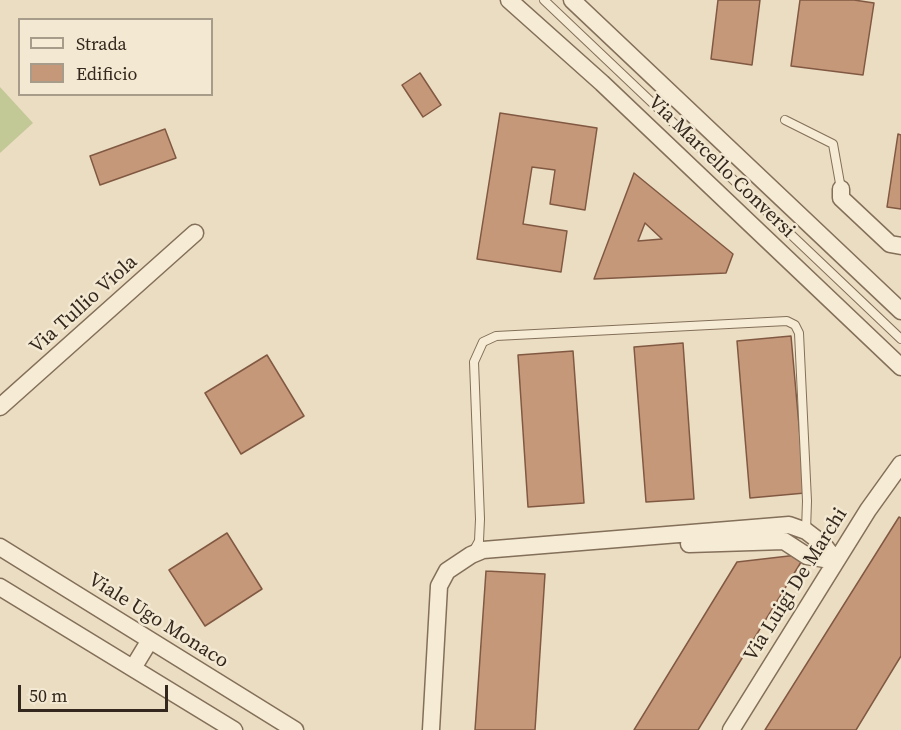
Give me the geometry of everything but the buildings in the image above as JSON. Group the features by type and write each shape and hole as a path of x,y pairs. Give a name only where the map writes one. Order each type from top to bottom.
{"street":[{"name":"Via Marcello Conversi","path":"509,0 602,83 901,368"},
{"name":"Via Marcello Conversi","path":"572,0 901,311"},
{"path":"842,189 841,198 890,244 901,246"},
{"name":"Via Tullio Viola","path":"0,407 195,233"},
{"name":"Via Luigi De Marchi","path":"731,730 836,561 901,464"},
{"path":"431,730 439,586 447,571 471,555 483,550 789,525 806,531 823,544 836,561"},
{"path":"471,555 784,540 807,556 836,561"},
{"name":"Viale Ugo Monaco","path":"0,547 295,730"},
{"path":"0,587 234,730"},
{"path":"133,668 150,640"}],"lane":[{"name":"Via Marcello Conversi","path":"544,0 901,339"},
{"path":"785,120 833,144 842,189"},
{"path":"471,555 479,540 480,519 474,362 483,342 496,336 788,321 799,333 807,501 806,531"}],"green space":[{"path":"0,87 33,123 0,153"}]}
